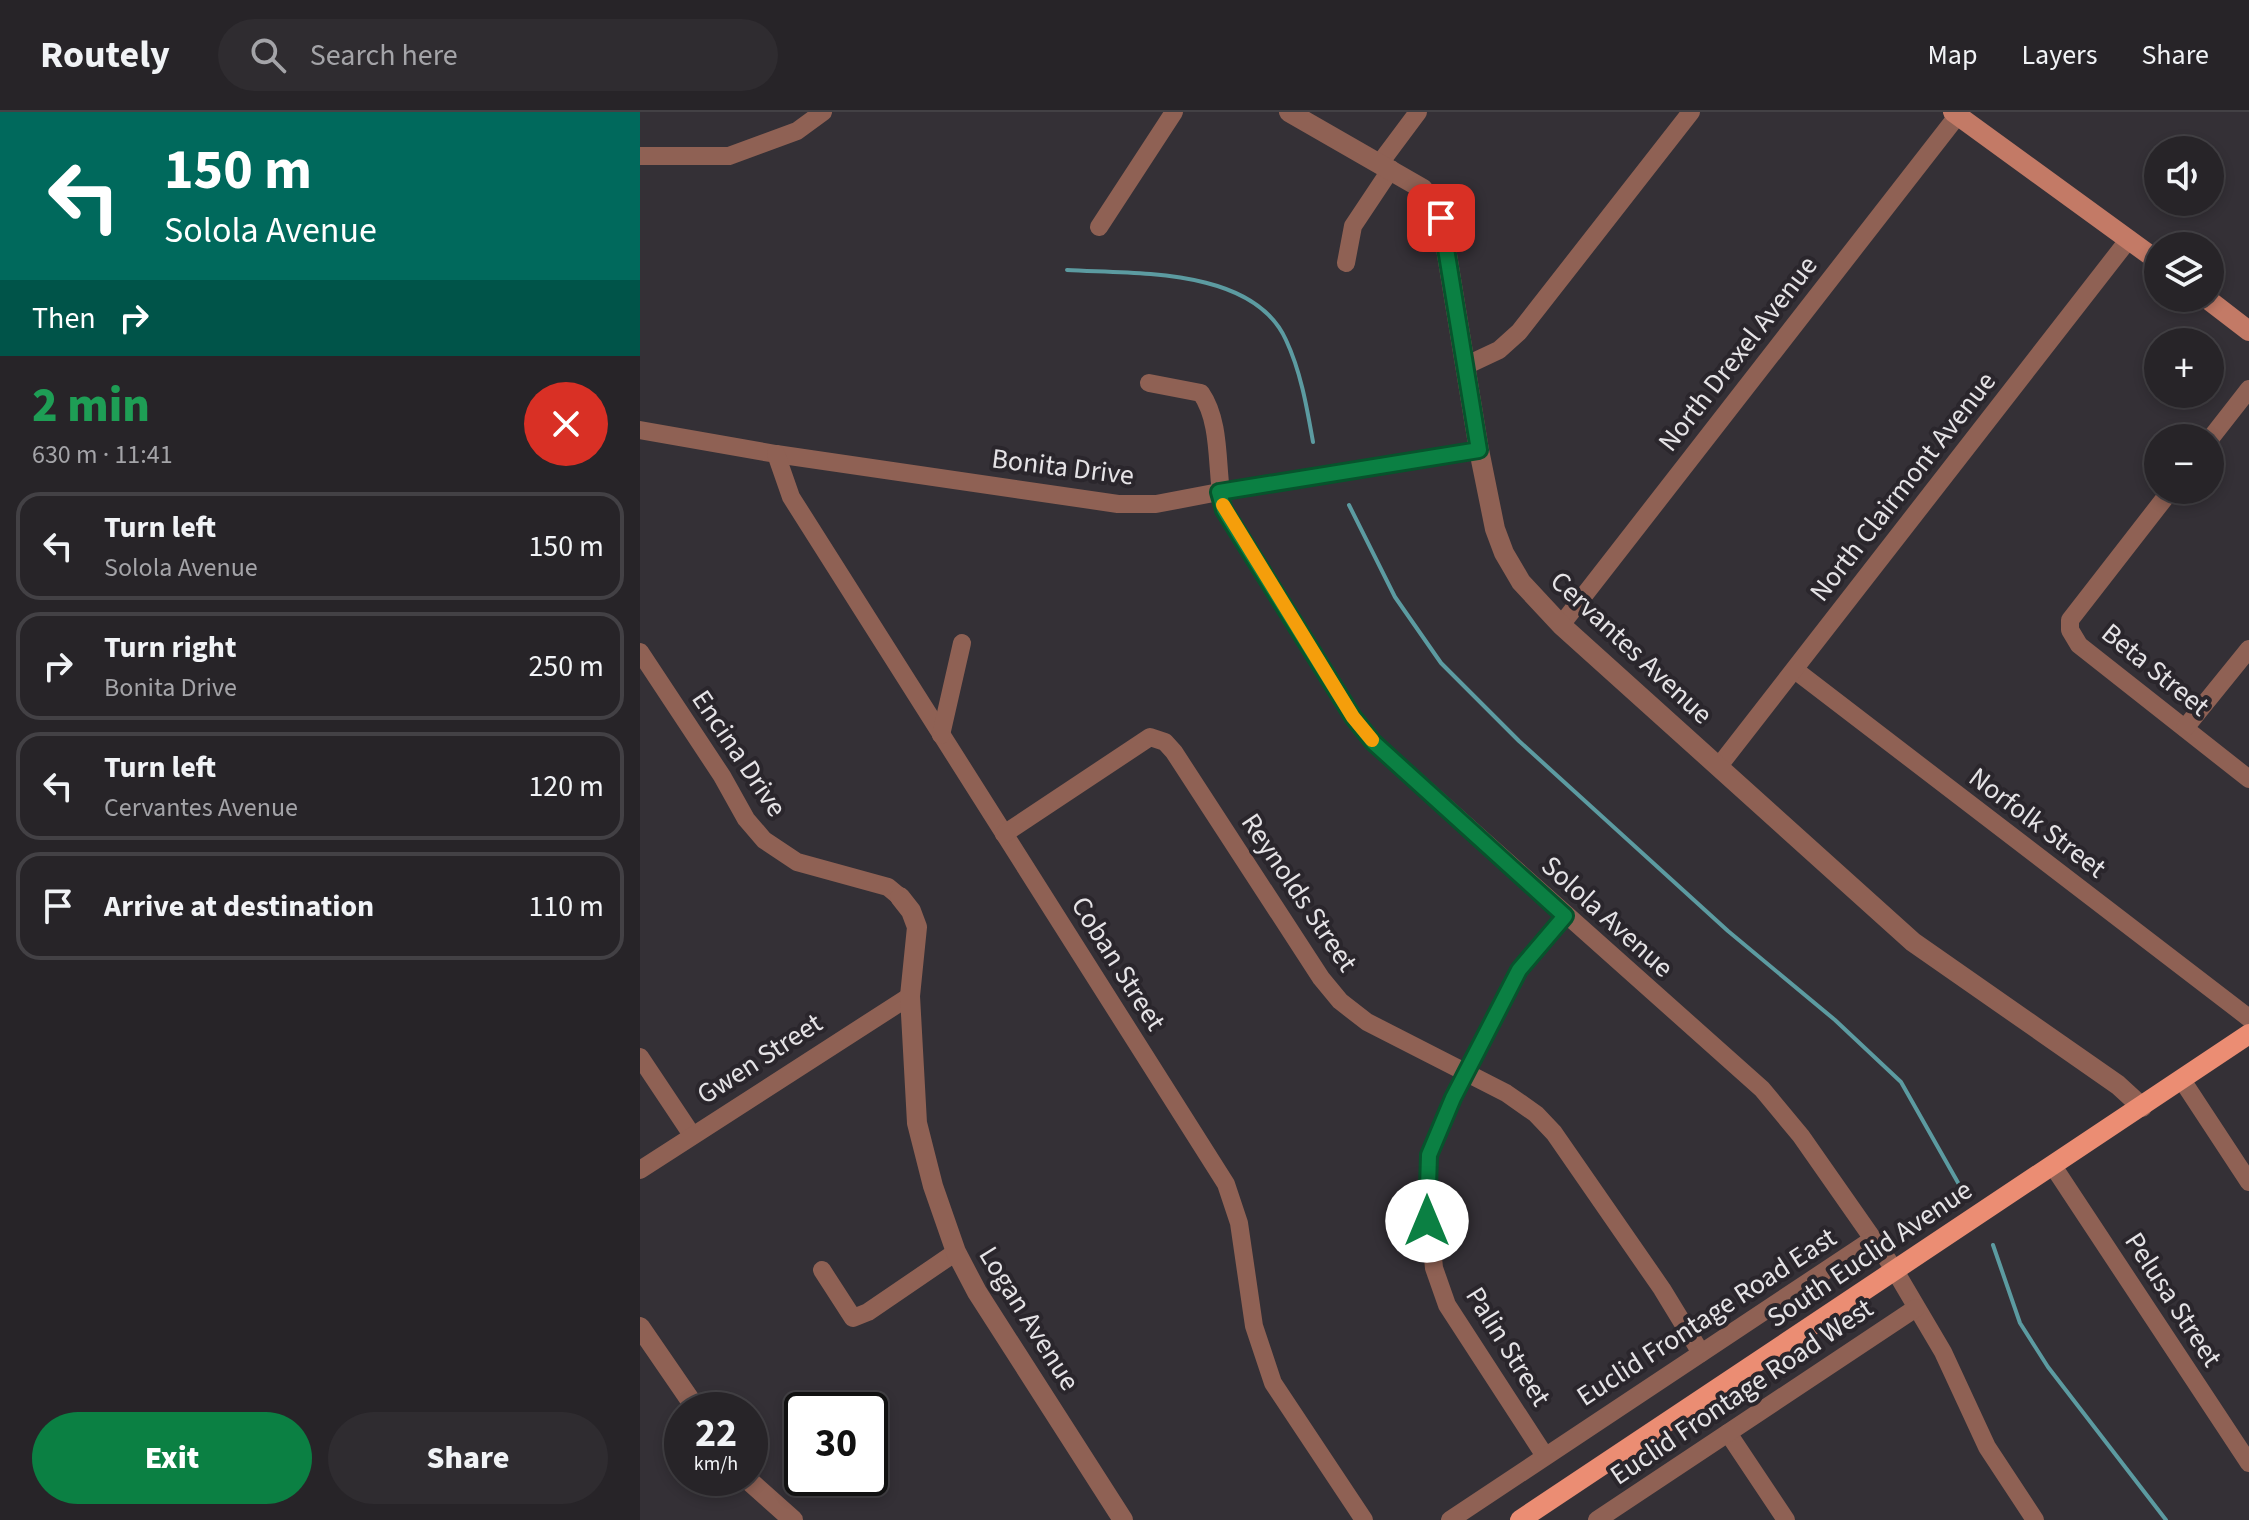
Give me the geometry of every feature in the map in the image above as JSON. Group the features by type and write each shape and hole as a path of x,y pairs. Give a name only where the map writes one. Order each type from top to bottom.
{"main road":[{"path":"1955,114 2144,250"},
{"path":"2224,312 2249,331"},
{"name":"South Euclid Avenue","path":"1520,1520 2249,1034"}],"street":[{"path":"640,156 729,156 797,131 823,112"},
{"path":"1099,227 1174,112"},
{"name":"Cervantes Avenue","path":"1289,112 1423,189 1441,218 1495,529 1504,553 1521,582 1561,625 1913,942 2118,1085 2142,1107"},
{"path":"1346,263 1353,226 1418,112"},
{"path":"1465,366 1499,350 1519,332 1691,112"},
{"name":"North Drexel Avenue","path":"1561,625 1955,114"},
{"name":"North Clairmont Avenue","path":"1719,766 2129,239"},
{"name":"Solola Avenue","path":"1149,383 1201,393 1209,405 1220,470 1219,492 1224,510 1353,717 1373,742 1762,1089 1801,1136 1894,1269 1948,1361 1987,1447 2035,1520"},
{"path":"2222,424 2249,389"},
{"name":"Bonita Drive","path":"640,430 776,454 1118,504 1156,504 1479,450"},
{"name":"Coban Street","path":"776,454 791,497 1226,1184 1239,1223 1254,1326 1273,1383 1364,1520"},
{"name":"Beta Street","path":"2160,504 2070,620 2070,630 2079,645 2249,779"},
{"path":"941,735 962,643"},
{"path":"2185,728 2249,649"},
{"name":"Encina Drive","path":"640,652 722,776 746,819 764,840 797,862 888,887 900,897"},
{"name":"Norfolk Street","path":"1795,670 2249,1018"},
{"name":"Reynolds Street","path":"1004,834 1150,737 1165,742 1321,978 1340,1001 1367,1022 1506,1093 1536,1114 1554,1133 1662,1289 1701,1353"},
{"name":"Logan Avenue","path":"900,897 911,911 917,927 910,996 917,1123 933,1186 956,1252 977,1292 1123,1520"},
{"name":"Palin Street","path":"1545,1456 1447,1305 1434,1268 1427,1221 1429,1155 1465,1074 1519,970 1565,916"},
{"name":"Gwen Street","path":"640,1170 910,996"},
{"path":"640,1057 692,1135"},
{"path":"2182,1080 2249,1182"},
{"name":"Pelusa Street","path":"2053,1166 2249,1463"},
{"name":"Euclid Frontage Road East","path":"1450,1520 1873,1239"},
{"path":"822,1270 853,1318 868,1312 956,1252"},
{"name":"Euclid Frontage Road West","path":"1597,1520 1916,1308"},
{"path":"640,1327 685,1392"},
{"path":"1728,1433 1786,1520"},
{"path":"766,1496 793,1520"}],"waterway":[{"path":"1067,270 1189,279 1220,287 1247,299 1270,316 1286,340 1300,377 1313,442"},
{"path":"1349,505 1395,597 1441,663 1519,741 1728,931 1835,1020 1901,1082 1965,1195"},
{"path":"1993,1245 2020,1323 2048,1367 2166,1520"}],"slow traffic":[{"path":"1223,505 1353,717 1372,740"}],"route":[{"path":"1427,1221 1429,1155 1453,1098 1519,970 1565,916 1373,742 1353,717 1224,510 1219,492 1479,450 1441,218"}]}
